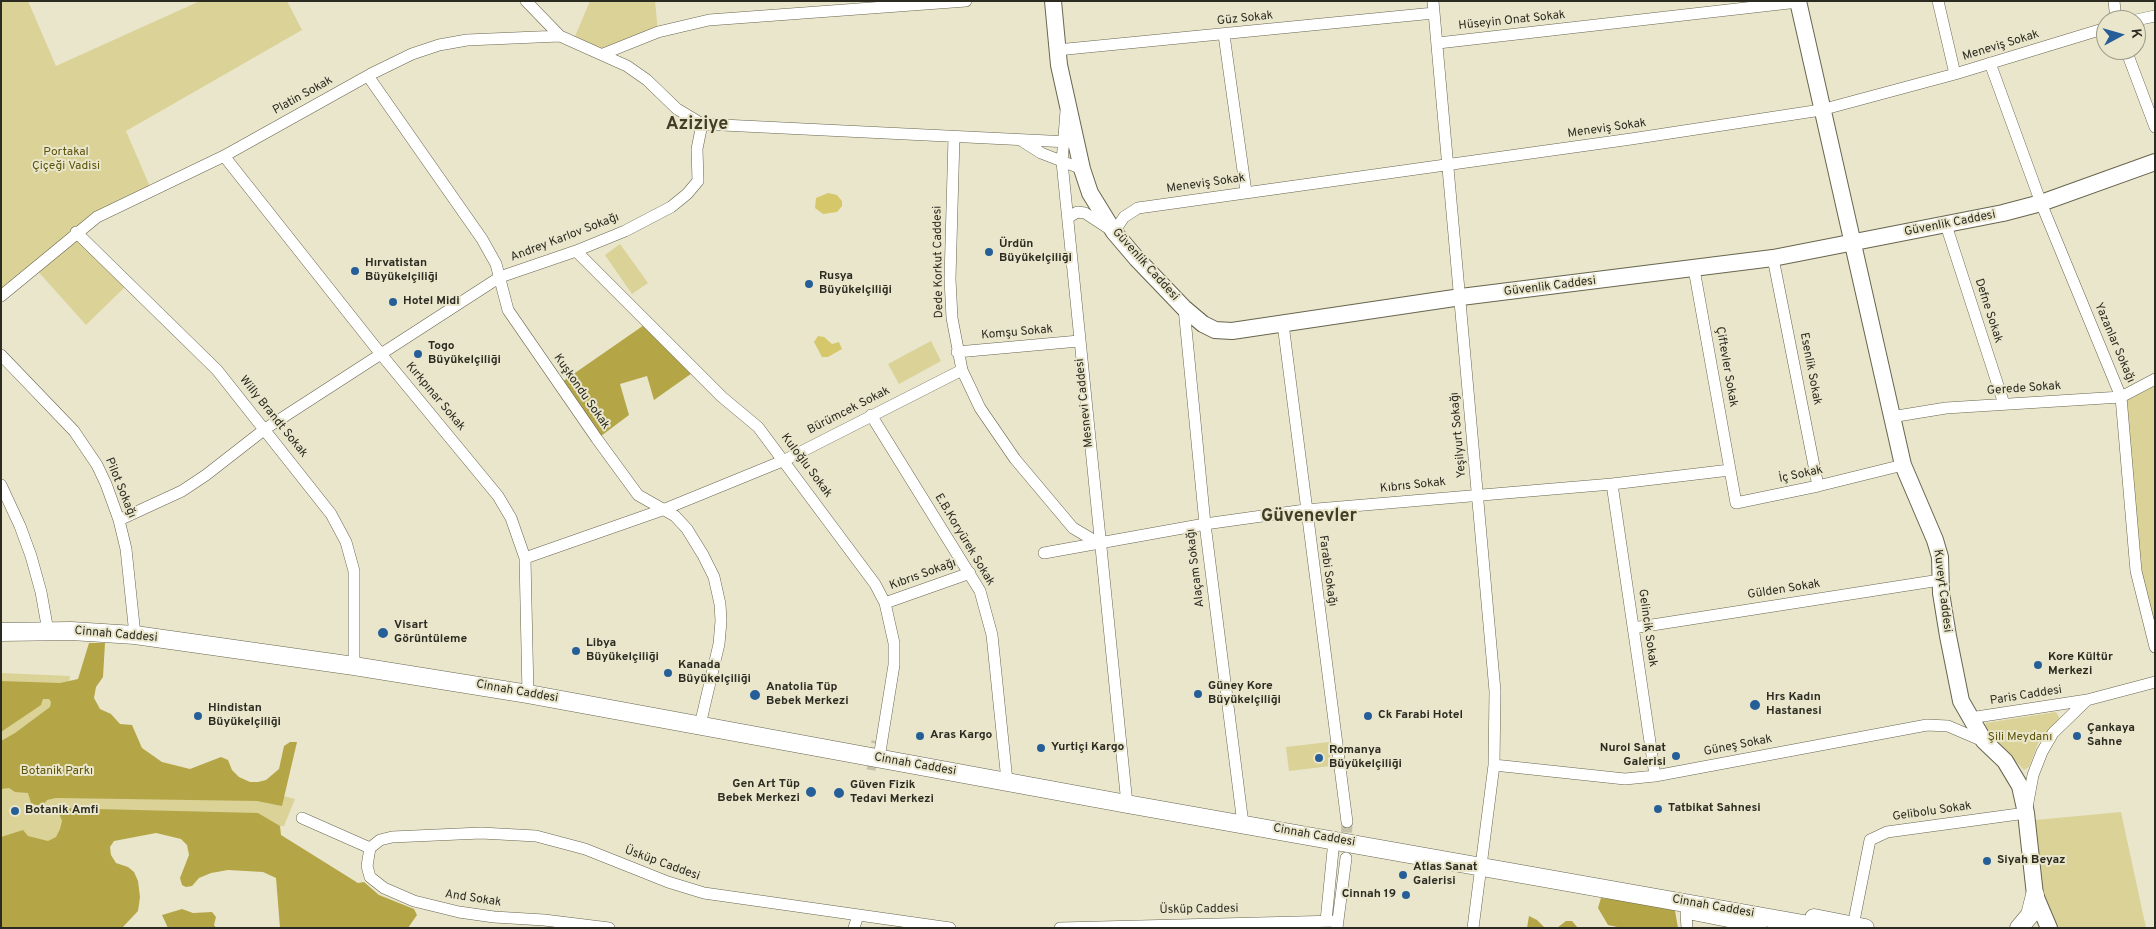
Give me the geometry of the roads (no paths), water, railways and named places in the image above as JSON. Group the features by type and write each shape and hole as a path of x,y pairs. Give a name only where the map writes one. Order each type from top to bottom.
{"main road":[{"path":"1053,1 1057,50"},
{"name":"Kuveyt Caddesi","path":"1798,2 1821,110 1903,464 1935,540 1940,557 1940,580 1957,686 1970,718 1984,741 2005,761 2016,778 2026,813 2035,895 2049,928"},
{"name":"Güvenlik Caddesi","path":"1057,50 1067,102 1069,142 1082,169 1090,194 1114,232 1184,308 1203,324 1215,330 1232,331 1461,297 1694,270 1774,258 1946,225 2041,203 2155,162"},
{"name":"Cinnah Caddesi","path":"1,632 48,631 135,635 354,666 528,694 1127,804 1826,928"},
{"path":"2019,928 2030,915 2035,895"},
{"path":"1735,911 1753,907 1859,927"}],"street":[{"path":"526,1 560,36 627,66 647,80 677,109 702,124 1069,142"},
{"path":"603,54 658,32 709,20 966,1"},
{"path":"1938,1 1955,74"},
{"name":"Hüseyin Onat Sokak","path":"1438,43 1798,2"},
{"name":"Güz Sokak","path":"1057,50 1224,35 1434,7"},
{"name":"Yeşilyurt Sokağı","path":"1434,7 1495,691 1494,765 1473,928"},
{"name":"Meneviş Sokak","path":"1114,232 1124,217 1138,208 1821,110 1955,74 2096,31"},
{"path":"1224,35 1246,192"},
{"name":"Platin Sokak","path":"1,296 76,232 97,217 224,156 368,76 412,54 439,45 490,38 560,36"},
{"path":"2130,60 2155,127"},
{"name":"Yazanlar Sokağı","path":"1990,63 2041,203 2121,397 2136,571 2155,647"},
{"name":"Kuşkondu Sokak","path":"368,76 482,239 500,277 508,310 597,439 638,495 665,509 687,529 703,555 714,577 720,604 719,644 700,725"},
{"name":"Andrey Karlov Sokağı","path":"119,520 182,491 206,475 265,429 500,277 576,251 652,217 688,194 698,181 697,149 702,124"},
{"name":"Dede Korkut Caddesi","path":"954,137 950,280 958,352 962,370 980,408 1015,459 1073,528 1100,544"},
{"path":"1022,141 1062,162 1082,169"},
{"name":"Mesnevi Caddesi","path":"1069,142 1062,162 1127,804"},
{"name":"Kırkpınar Sokak","path":"224,156 380,353 498,496 511,518 525,558 528,694"},
{"path":"1068,218 1078,212 1085,213 1114,232"},
{"name":"Defne Sokak","path":"1946,225 2004,404"},
{"name":"Willy Brandt Sokak","path":"76,232 218,370 332,514 346,542 354,571 354,666"},
{"name":"Kuloğlu Sokak","path":"576,251 722,397 758,427 861,562 885,603 891,622 894,664 879,758"},
{"name":"Esenlik Sokak","path":"1774,258 1818,486"},
{"name":"Çiftevler Sokak","path":"1694,270 1730,470"},
{"name":"Alaçam Sokağı","path":"1184,308 1205,524 1243,824"},
{"name":"Farabi Sokağı","path":"1283,324 1305,510 1347,822"},
{"name":"Komşu Sokak","path":"958,352 1079,341"},
{"name":"Pilot Sokağı","path":"1,355 74,431 103,478 119,520 126,549 135,635"},
{"name":"Bürümcek Sokak","path":"525,558 665,509 785,460 962,370"},
{"name":"Gerede Sokak","path":"1892,417 1946,408 2121,397 2155,379"},
{"name":"E.B.Koryürek Sokak","path":"871,415 970,572 980,591 992,635 1007,781"},
{"name":"İç Sokak","path":"1730,470 1736,503 1818,486 1903,464"},
{"name":"Kıbrıs Sokak","path":"1100,544 1205,524 1305,510 1612,484 1730,470"},
{"name":"Gelincik Sokak","path":"1612,484 1655,776"},
{"path":"1,485 20,526 31,556 41,592 48,631"},
{"path":"1044,553 1100,544"},
{"name":"Kıbrıs Sokağı","path":"885,603 970,572"},
{"name":"Gülden Sokak","path":"1633,628 1940,580"},
{"name":"Paris Caddesi","path":"1970,718 2087,700 2155,682"},
{"name":"Paris Caddesi","path":"2026,813 2029,789 2042,752 2053,733 2087,700"},
{"name":"Güneş Sokak","path":"1494,765 1615,779 1655,776 1927,725 1948,726 1984,741"},
{"name":"Gelibolu Sokak","path":"1859,927 1870,840 1877,835 1909,828 2026,813"},
{"path":"302,818 370,848"},
{"name":"Üsküp Caddesi","path":"370,848 380,840 392,837 482,834 536,836 585,849 668,882 704,893 950,928"},
{"path":"1334,840 1334,924"},
{"name":"And Sokak","path":"370,848 367,866 370,877 384,888 414,901 494,917 544,920 609,928"},
{"path":"1334,924 1346,858"},
{"path":"1687,928 1686,913 1761,928"},
{"path":"854,928 858,915"},
{"path":"486,928 494,917"},
{"name":"Üsküp Caddesi","path":"1060,928 1334,924"}],"tunnel":[{"path":"871,770 876,741"},
{"path":"1346,849 1347,822"}],"place":[{"name":"Ürdün Büyükelçiliği","path":"989,252"},
{"name":"Hırvatistan Büyükelçiliği","path":"355,271"},
{"name":"Rusya Büyükelçiliği","path":"809,284"},
{"name":"Hotel Midi","path":"393,302"},
{"name":"Togo Büyükelçiliği","path":"418,354"},
{"name":"Visart Görüntüleme","path":"383,633"},
{"name":"Libya Büyükelçiliği","path":"576,651"},
{"name":"Kore Kültür Merkezi","path":"2038,665"},
{"name":"Kanada Büyükelçiliği","path":"668,673"},
{"name":"Güney Kore Büyükelçiliği","path":"1198,694"},
{"name":"Anatolia Tüp Bebek Merkezi","path":"755,695"},
{"name":"Hrs Kadın Hastanesi","path":"1755,705"},
{"name":"Hindistan Büyükelçiliği","path":"198,716"},
{"name":"Ck Farabi Hotel","path":"1368,716"},
{"name":"Aras Kargo","path":"920,736"},
{"name":"Çankaya Sahne","path":"2077,736"},
{"name":"Yurtiçi Kargo","path":"1041,748"},
{"name":"Nurol Sanat Galerisi","path":"1676,756"},
{"name":"Romanya Büyükelçiliği","path":"1319,758"},
{"name":"Gen Art Tüp Bebek Merkezi","path":"811,792"},
{"name":"Güven Fizik Tedavi Merkezi","path":"839,793"},
{"name":"Tatbikat Sahnesi","path":"1658,809"},
{"name":"Botanik Amfi","path":"15,811"},
{"name":"Siyah Beyaz","path":"1987,861"},
{"name":"Atlas Sanat Galerisi","path":"1403,875"},
{"name":"Cinnah 19","path":"1406,895"}],"district":[{"name":"Aziziye","path":"697,125"},
{"name":"Güvenevler","path":"1309,517"}],"park label":[{"name":"Portakal Çiçeği Vadisi","path":"66,160"},
{"name":"Şili Meydanı","path":"2020,738"},
{"name":"Botanik Parkı","path":"57,772"}]}
